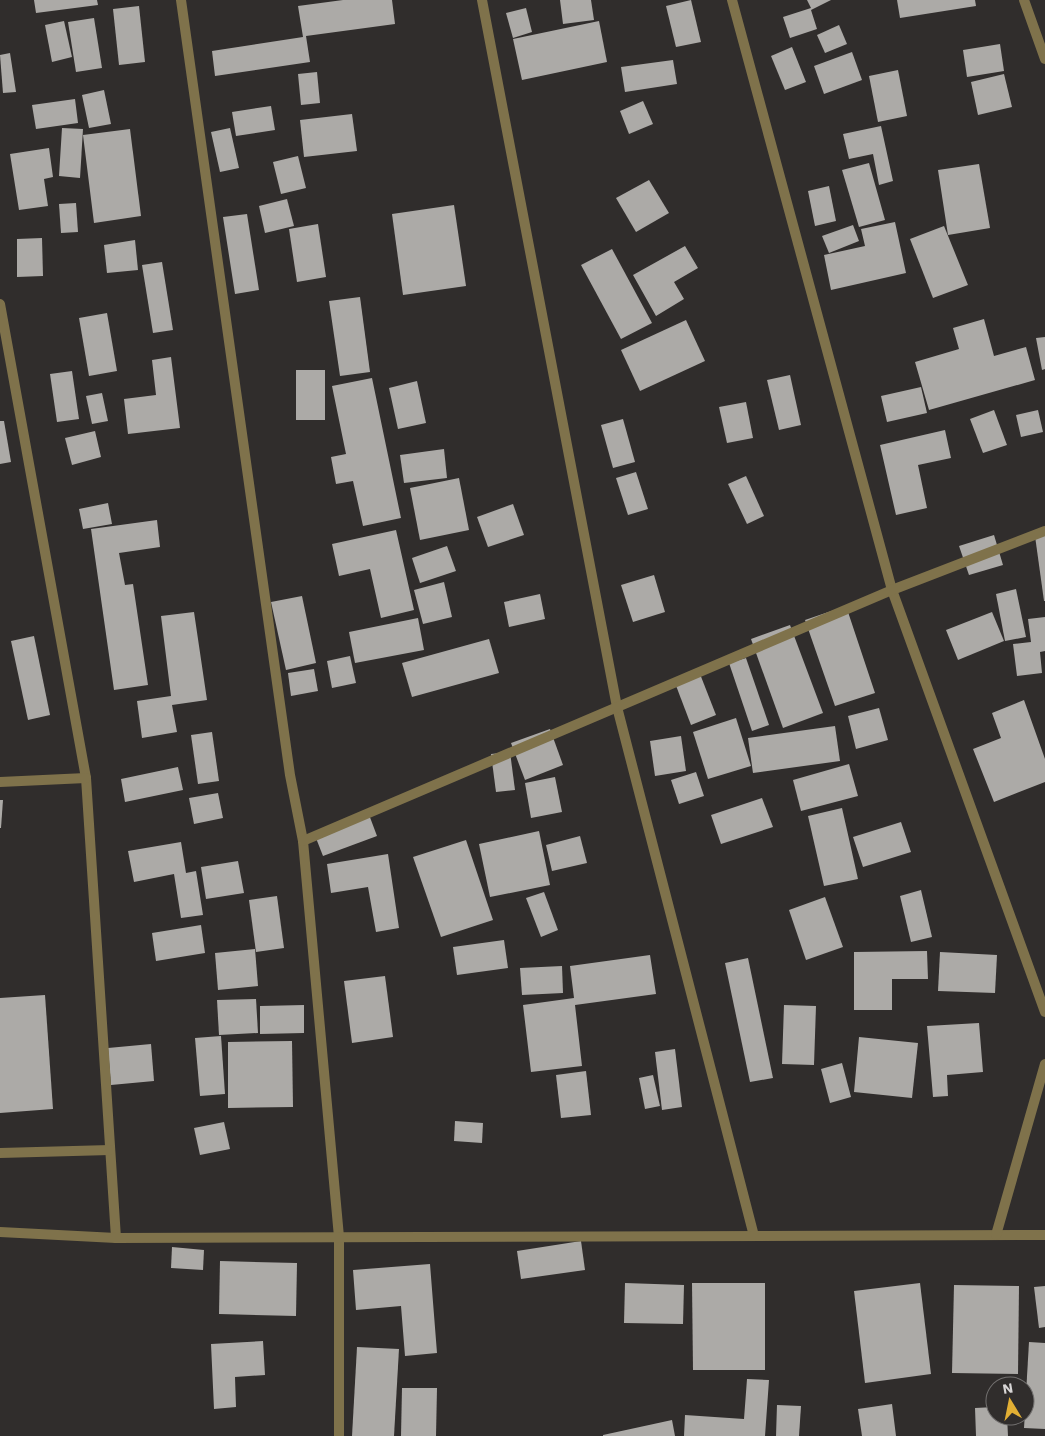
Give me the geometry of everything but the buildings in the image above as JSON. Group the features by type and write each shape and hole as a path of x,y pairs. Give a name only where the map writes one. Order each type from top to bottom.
{"street":[{"path":"181,0 287,756 303,841 339,1237 339,1436"},
{"path":"482,0 617,707 754,1236"},
{"path":"732,0 892,590 1045,1012"},
{"path":"1024,0 1045,59"},
{"path":"0,304 86,778 116,1238"},
{"path":"303,841 892,590 1045,531"},
{"path":"0,782 86,778"},
{"path":"996,1235 1045,1064"},
{"path":"0,1153 110,1150"},
{"path":"0,1232 116,1238 1045,1235"}]}
